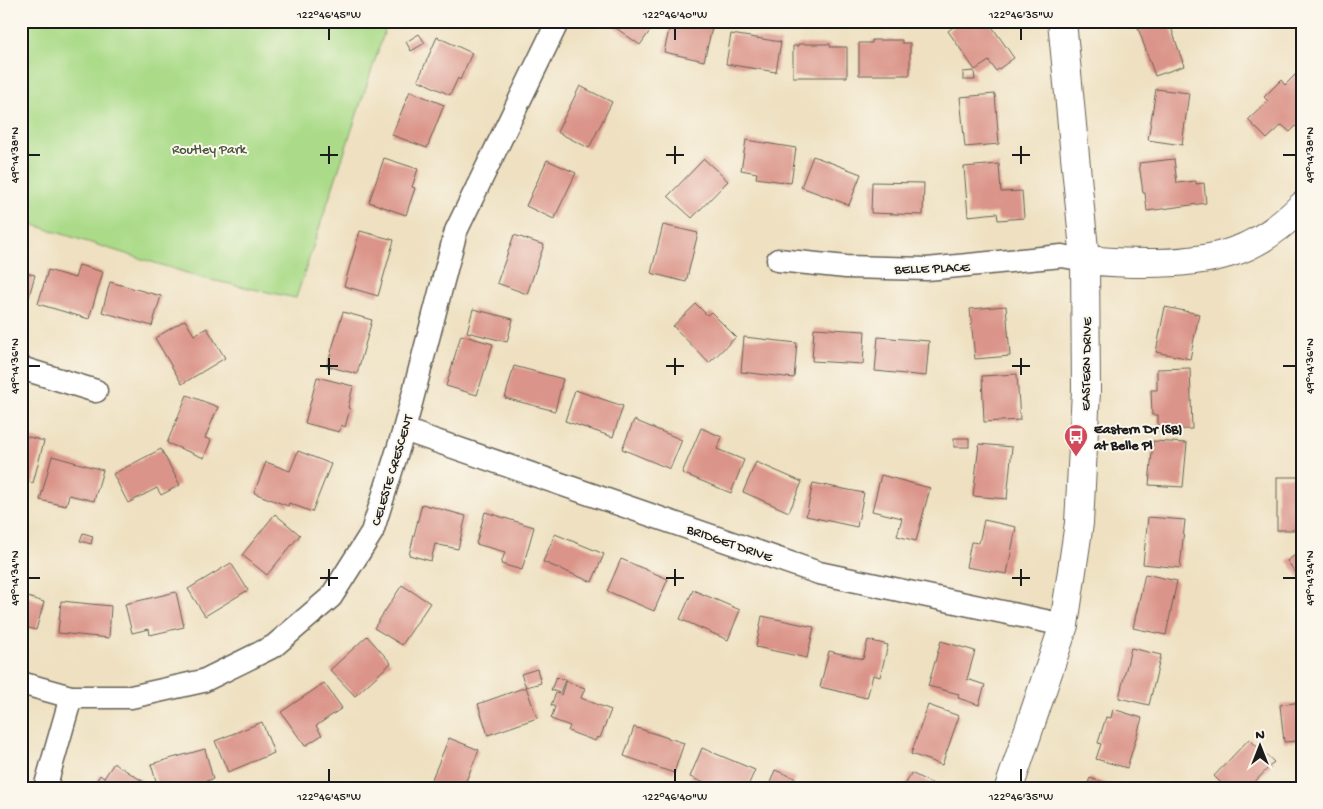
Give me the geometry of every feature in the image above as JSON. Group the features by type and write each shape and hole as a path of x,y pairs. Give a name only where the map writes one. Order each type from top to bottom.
{"street":[{"name":"CELESTE CRESCENT","path":"21,683 71,697 131,697 203,681 274,646 331,596 372,532 404,430 456,231 558,21"},
{"name":"EASTERN DRIVE","path":"1009,788 1064,625 1079,523 1086,391 1085,260 1062,21"},
{"path":"1085,260 1120,263 1185,261 1229,253 1258,241 1284,224 1302,206"},
{"name":"BELLE PLACE","path":"778,260 846,268 927,269 1062,256 1085,260"},
{"path":"21,368 96,391"},
{"name":"BRIDGET DRIVE","path":"404,430 819,573 1064,625"},
{"path":"45,788 71,697"}],"green space":[{"name":"Routley Park","path":"21,21 388,21 296,298 206,279 21,221"}],"building":[{"path":"606,21 657,21 640,45"},
{"path":"671,21 683,21 712,28 704,61 664,52"},
{"path":"961,21 988,21 1014,58 996,71 989,61 975,70 948,31"},
{"path":"1158,21 1169,21 1184,66 1155,76 1138,28"},
{"path":"419,34 425,43 411,51 406,42"},
{"path":"731,34 781,42 776,72 726,64"},
{"path":"437,37 472,53 460,80 458,78 450,95 418,80"},
{"path":"872,40 902,40 902,43 910,43 910,75 859,75 859,43 872,43"},
{"path":"798,44 830,44 830,47 847,47 847,77 793,77 793,46 798,46"},
{"path":"974,71 975,80 963,80 963,72"},
{"path":"1297,73 1302,78 1302,120 1290,132 1282,125 1267,139 1248,120 1268,101 1264,97 1281,80 1285,85"},
{"path":"580,86 612,102 589,148 557,132"},
{"path":"1156,89 1189,93 1182,145 1148,140"},
{"path":"410,91 444,105 427,148 392,135"},
{"path":"995,94 999,144 965,147 960,97"},
{"path":"746,140 796,148 791,183 756,178 757,173 741,170"},
{"path":"813,156 861,174 849,205 801,187"},
{"path":"384,158 418,169 412,187 415,188 406,215 369,202"},
{"path":"704,159 728,181 692,218 668,196"},
{"path":"1174,159 1177,183 1196,181 1196,184 1204,183 1206,203 1147,211 1139,163"},
{"path":"547,160 576,173 554,219 526,206"},
{"path":"999,164 1001,192 1022,191 1024,218 998,220 997,213 968,216 964,167"},
{"path":"872,182 924,183 923,215 871,213"},
{"path":"663,225 698,233 686,282 651,273"},
{"path":"360,231 394,240 378,296 344,286"},
{"path":"514,235 544,245 527,294 497,283"},
{"path":"79,265 103,272 89,319 38,304 48,270 75,278"},
{"path":"21,272 35,275 26,307 21,305"},
{"path":"110,282 161,296 152,326 102,312"},
{"path":"696,304 707,315 711,312 736,337 709,363 673,326"},
{"path":"1006,306 1010,356 975,359 970,309"},
{"path":"1165,307 1199,314 1190,359 1156,352"},
{"path":"473,309 513,319 507,342 467,332"},
{"path":"343,312 372,320 357,374 327,366"},
{"path":"185,320 194,335 207,328 225,358 182,384 155,338"},
{"path":"814,328 865,331 863,364 812,361"},
{"path":"461,335 493,344 477,395 446,386"},
{"path":"744,337 797,343 794,378 741,372"},
{"path":"878,337 929,341 926,376 875,371"},
{"path":"514,366 563,379 555,411 505,398"},
{"path":"1190,368 1192,429 1158,430 1158,415 1152,415 1151,390 1157,390 1157,369"},
{"path":"1017,374 1020,420 984,422 982,376"},
{"path":"317,377 353,386 345,427 341,425 339,432 305,423"},
{"path":"575,390 623,406 613,437 565,421"},
{"path":"187,395 218,407 205,438 211,440 204,458 167,443"},
{"path":"1299,406 1302,406 1302,451 1298,451"},
{"path":"634,420 682,440 670,469 622,449"},
{"path":"701,428 722,437 717,449 744,460 731,493 682,473"},
{"path":"21,435 44,441 33,483 21,480"},
{"path":"954,438 969,438 969,447 954,447"},
{"path":"1153,441 1187,443 1183,487 1149,485"},
{"path":"979,444 1012,447 1007,499 973,496"},
{"path":"161,449 180,485 161,495 157,488 128,503 113,474"},
{"path":"298,451 331,464 312,512 289,503 288,506 254,493 266,462 290,471"},
{"path":"52,456 103,470 94,501 69,495 66,506 40,500"},
{"path":"756,462 802,482 789,512 743,492"},
{"path":"881,475 930,488 916,541 897,536 902,518 872,511"},
{"path":"1277,477 1302,477 1302,530 1277,530"},
{"path":"813,483 864,493 857,527 806,516"},
{"path":"422,504 466,516 458,549 435,544 431,561 409,555"},
{"path":"485,512 534,527 522,570 501,564 505,552 476,544"},
{"path":"275,514 300,535 267,575 242,555"},
{"path":"1148,517 1185,520 1180,568 1143,564"},
{"path":"984,520 1016,527 1007,574 966,567 971,542 979,543"},
{"path":"83,533 93,536 91,544 80,541"},
{"path":"555,534 604,554 592,582 543,562"},
{"path":"1302,550 1302,581 1287,561"},
{"path":"621,559 668,579 654,611 607,591"},
{"path":"231,563 248,590 205,616 188,589"},
{"path":"1145,574 1177,581 1166,635 1133,628"},
{"path":"402,585 430,603 402,645 374,628"},
{"path":"693,590 740,610 728,640 680,619"},
{"path":"176,592 184,627 150,635 149,629 132,633 125,604"},
{"path":"21,595 44,602 36,630 21,626"},
{"path":"61,601 111,606 109,638 58,633"},
{"path":"762,616 814,627 807,658 756,647"},
{"path":"367,636 391,663 355,696 330,670"},
{"path":"868,640 888,645 880,677 873,675 867,698 820,687 829,651 863,659"},
{"path":"941,641 975,651 967,679 985,685 979,705 958,698 959,694 928,686"},
{"path":"1131,648 1161,655 1149,705 1119,698"},
{"path":"537,669 541,683 526,687 521,674"},
{"path":"556,677 565,680 560,693 551,690"},
{"path":"566,681 585,688 581,698 611,710 600,738 597,737 595,741 568,731 570,726 551,719 555,707 551,705 556,693 561,695"},
{"path":"324,683 342,708 316,726 322,735 305,746 281,712"},
{"path":"526,687 537,718 488,735 478,704"},
{"path":"1301,702 1302,745 1298,746 1298,741 1284,742 1280,705"},
{"path":"928,705 959,716 942,765 911,754"},
{"path":"1113,709 1142,718 1127,768 1096,759 1101,744 1098,743 1106,717 1111,718"},
{"path":"262,722 274,753 228,772 215,741"},
{"path":"634,727 684,743 674,773 624,756"},
{"path":"449,738 479,750 463,788 434,788 429,786"},
{"path":"1249,739 1274,762 1249,788 1226,788 1214,776"},
{"path":"702,748 755,770 747,788 710,788 711,786 690,777"},
{"path":"205,749 213,779 182,788 158,788 151,764"},
{"path":"114,763 144,782 140,788 92,788 100,775 104,778"},
{"path":"775,770 795,778 791,788 768,788"},
{"path":"911,773 941,788 904,788"},
{"path":"1090,778 1117,787 1117,788 1086,788"}],"place":[{"name":"Eastern Dr (SB) at Belle Pl","path":"1076,457"}]}
